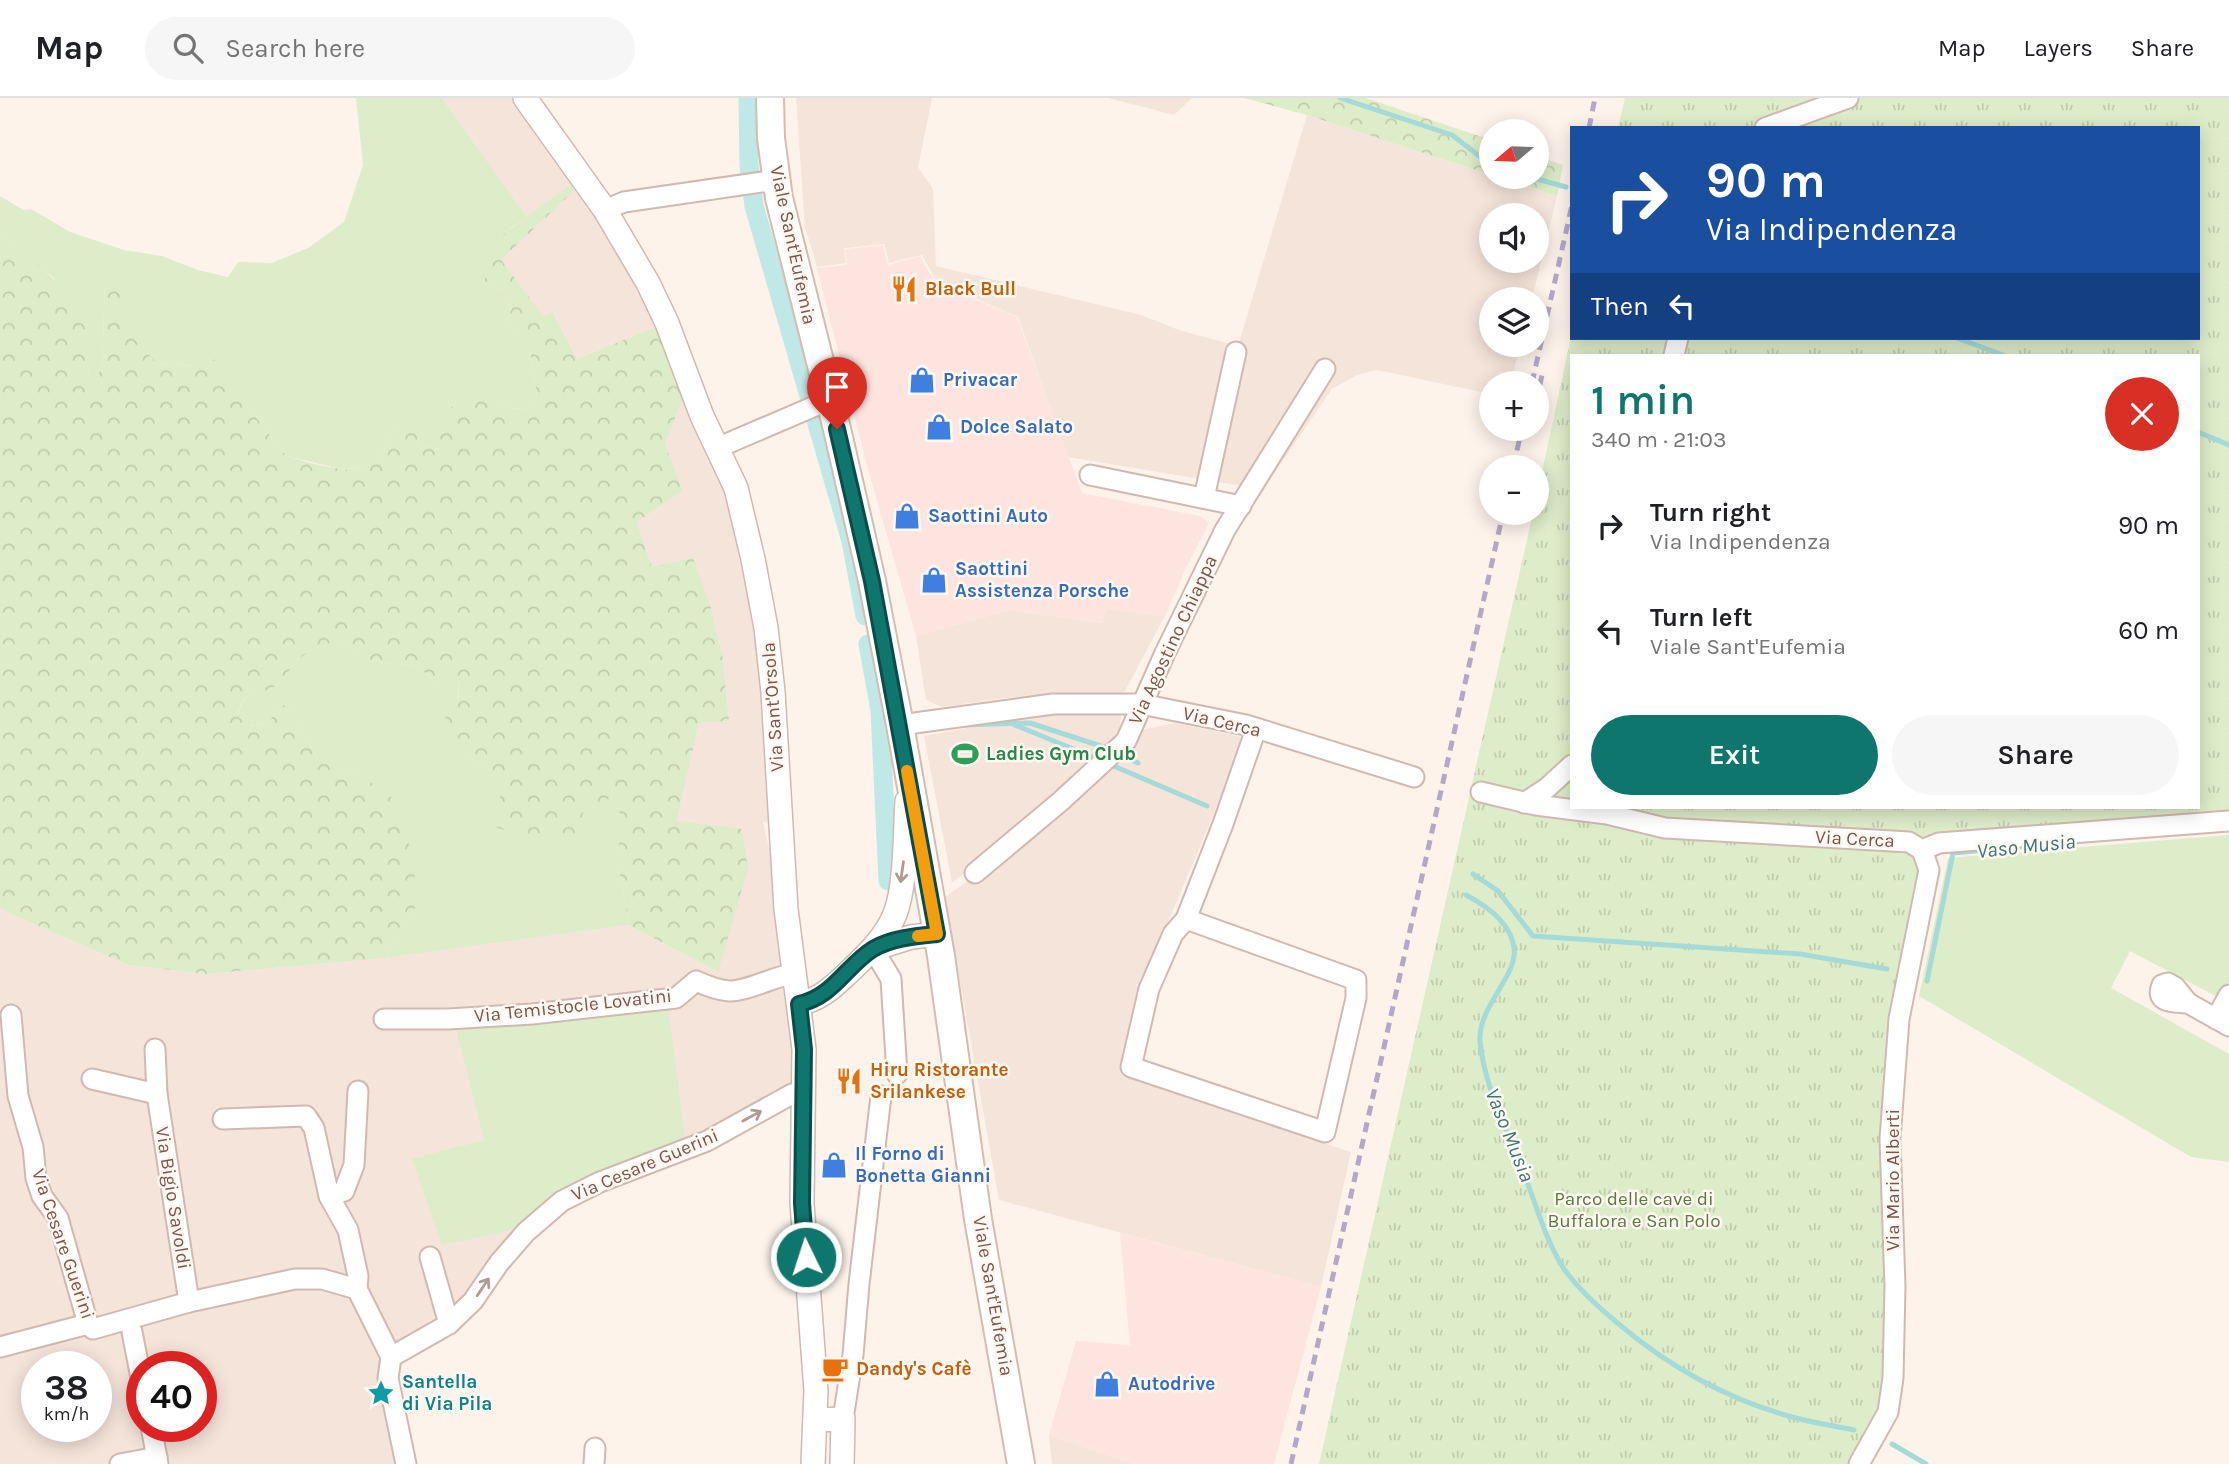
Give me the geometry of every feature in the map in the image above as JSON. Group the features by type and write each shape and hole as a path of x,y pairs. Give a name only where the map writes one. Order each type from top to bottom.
{"main road":[{"name":"Viale Sant'Eufemia","path":"770,98 770,181 816,405 872,581 900,724 937,934 978,1220 1021,1464"}],"street":[{"name":"Via Sant'Orsola","path":"526,98 605,209 648,282 667,323 702,416 736,488 766,628 773,692 786,909 804,1049 802,1203 816,1391 813,1464"},
{"path":"1771,126 1849,98"},
{"path":"605,209 624,202 770,181"},
{"path":"1204,498 1236,352"},
{"name":"Via Agostino Chiappa","path":"975,873 1126,741 1141,704 1225,530 1325,369"},
{"path":"717,448 816,405"},
{"path":"1090,475 1241,506"},
{"name":"Via Cerca","path":"900,724 1053,705 1141,704 1256,729 1414,777"},
{"path":"1186,919 1356,980 1356,998 1325,1132 1131,1067 1149,989 1173,934 1186,919 1256,729"},
{"path":"1524,803 1547,788 1570,767"},
{"path":"799,1004 812,1001 828,992 873,949 895,914 903,867 908,780"},
{"name":"Via Cerca","path":"1480,792 1524,803 1570,807"},
{"name":"Via Cerca","path":"1604,810 1665,828 1909,842 1922,850 1939,844 2229,821"},
{"name":"Via Mario Alberti","path":"1859,1464 1888,1412 1893,1378 1895,1286 1890,1139 1899,1018 1928,870 1922,850"},
{"path":"873,949 911,937 937,934"},
{"path":"873,949 891,979 897,1074"},
{"name":"Via Temistocle Lovatini","path":"384,1019 448,1019 532,1014 676,998 696,981 732,992 795,973"},
{"path":"2188,1003 2223,1023 2229,995"},
{"name":"Via Cesare Guerini","path":"11,1015 18,1096 33,1147 36,1178 43,1196 58,1218 88,1324 93,1329 189,1302 295,1279 322,1279 357,1289"},
{"name":"Via Bigio Savoldi","path":"155,1049 158,1094 189,1302"},
{"path":"92,1079 158,1094"},
{"path":"329,1196 344,1191 354,1165 358,1091"},
{"name":"Via Cesare Guerini","path":"391,1357 449,1324 473,1301 499,1263 526,1232 562,1201 600,1182 707,1141 792,1094 803,1093"},
{"path":"842,1464 843,1419 853,1354 881,1096"},
{"path":"223,1119 306,1116 314,1128 329,1196 348,1230 358,1276 357,1289 391,1357 388,1378 406,1464"},
{"path":"430,1257 449,1324"},
{"path":"0,1347 88,1324"},
{"path":"132,1332 136,1351"},
{"path":"815,1420 843,1419"},
{"path":"120,1464 158,1460 154,1442"}],"shaded area":[{"path":"442,98 518,98 573,182 527,217"},
{"path":"796,98 932,98 918,167 933,189 936,266 1141,315 1179,330 1238,346 1307,115 1479,171 1479,189 1535,189 1557,196 1549,229 1549,203 1479,203 1479,273 1538,273 1535,287 1479,287 1479,357 1517,357 1514,371 1479,371 1479,391 1377,370 1357,375 1332,389 1271,478 1253,468 1242,486 1068,457 1018,317 937,282 922,255 889,263 884,244 844,248 846,263 817,267 805,227"},
{"path":"1108,98 1192,98 1174,115"},
{"path":"577,188 609,225 660,325 577,359 554,313 543,317 501,260"},
{"path":"883,245 888,265 920,256 935,283 1017,317 1082,493 1200,516 1209,523 1165,616 1107,609 1103,623 1009,610 916,636 867,466 817,268 847,265 845,249"},
{"path":"683,398 695,430 718,463 732,497 766,662 773,821 763,822 774,870 784,964 782,985 791,1024 798,1078 748,1114 686,1146 516,1026 457,1029 484,1140 413,1160 517,1229 457,1314 382,1357 403,1464 0,1464 0,909 128,965 206,974 385,958 629,925 718,972 677,821 699,723 729,721 723,659 711,608 652,567 637,522 683,491 665,444"},
{"path":"1107,609 1165,616 1125,691 1113,695 1006,698 942,707 926,700 916,636 1009,610 1102,623"},
{"path":"1059,711 1121,715 1118,744 1000,846 952,883 924,736"},
{"path":"1175,723 1242,737 1242,747 1141,986 1120,1064 1126,1066 1123,1076 1351,1152 1321,1287 999,1200 945,897 1023,841 1140,730"},
{"path":"1120,1233 1321,1287 1274,1464 1135,1464 1049,1435 1076,1341 1130,1345"},
{"path":"1049,1435 1135,1464 1052,1464"}],"green space":[{"path":"356,98 442,98 527,217 511,228 485,282 503,291 512,309 505,323 530,350 537,395 531,410 509,408 484,396 439,449 422,445 414,427 396,427 376,463 346,470 286,456 251,411 195,366 157,363 131,337 115,271 105,281 102,371 89,379 86,331 54,278 0,236 0,196 23,210 31,209 70,232 124,250 162,256 198,270 228,277 238,262 272,263 308,248 344,222 363,165"},
{"path":"1244,98 1366,98 1479,136 1479,171 1307,115"},
{"name":"Parco delle cave di Buffalora e San Polo","path":"1625,98 2229,98 2229,815 1932,838 1898,1012 1884,1410 1858,1464 1319,1464 1530,525 1549,525 1549,455 1546,455 1570,340 2200,340 2200,126 1618,126"},
{"path":"1549,160 1563,165 1557,196 1535,189 1549,189"},
{"path":"573,182 577,188 501,260 543,316 553,312 577,359 660,325 683,398 665,444 683,491 637,522 652,567 693,558 711,608 723,659 729,721 699,723 677,821 742,829 748,869 718,972 629,925 618,864 618,803 610,798 603,803 600,813 584,807 579,838 549,841 493,827 504,779 460,751 443,712 459,697 458,678 434,681 418,666 374,662 337,641 302,656 277,685 249,695 244,699 237,716 250,726 267,723 282,705 292,706 318,760 363,778 390,794 412,853 418,903 385,958 206,974 128,965 0,909 0,236 38,265 62,287 71,300 85,328 89,378 102,371 105,281 115,270 131,336 157,363 195,366 219,358 251,411 286,456 346,470 376,463 396,427 414,427 422,445 438,449 437,424 454,404 484,396 509,408 531,410 537,395 530,350 505,323 512,309 503,291 485,282 485,262 492,243"},
{"path":"337,641 374,662 418,666 434,681 458,677 460,751 504,779 584,806 603,803 610,798 618,803 621,815 618,864 629,925 385,958 418,903 363,778 318,760 292,706 282,705 267,723 249,726 237,717 249,695 277,685 302,656"},
{"path":"2229,835 2229,992 2225,1001 2130,951 2111,988 2229,1054 2229,1162 2191,1157 1919,996 1948,858"},
{"path":"668,1005 686,1146 605,1169 574,1186 517,1229 442,1245 412,1159 484,1140 456,1029 516,1026"}],"waterway":[{"path":"748,98 749,165 754,206 851,541 865,616"},
{"path":"1340,98 1452,135 1479,156"},
{"path":"1549,182 1566,187"},
{"path":"1962,340 2000,354"},
{"path":"2200,433 2229,445"},
{"path":"868,644 880,710 888,881"},
{"name":"Vaso Musia","path":"963,725 1030,723 1110,749"},
{"name":"Vaso Musia","path":"1015,725 1100,760"},
{"name":"Vaso Musia","path":"1119,754 1138,763"},
{"name":"Vaso Musia","path":"1109,764 1207,806"},
{"name":"Vaso Musia","path":"1927,981 1953,853 2030,846"},
{"name":"Vaso Musia","path":"1473,874 1498,891 1533,936 1800,954 1887,969"},
{"name":"Vaso Musia","path":"1466,895 1497,916 1512,939 1514,959 1481,1028 1482,1057 1496,1105 1545,1232 1564,1269 1590,1299 1620,1325 1681,1369 1725,1392 1772,1411 1854,1430"},
{"name":"Vaso Musia","path":"1892,1444 1926,1464"}],"railway":[{"path":"1589,126 1595,98"},
{"path":"1535,371 1570,214"},
{"path":"1516,455 1519,441"},
{"path":"1291,1464 1500,525"}],"slow traffic":[{"path":"907,771 937,934 918,936"}],"place":[{"name":"Black Bull","path":"904,289"},
{"name":"Privacar","path":"922,380"},
{"name":"Dolce Salato","path":"939,427"},
{"name":"Saottini Auto","path":"907,516"},
{"name":"Saottini Assistenza Porsche","path":"934,580"},
{"name":"Ladies Gym Club","path":"965,754"},
{"name":"Hiru Ristorante Srilankese","path":"849,1081"},
{"name":"Il Forno di Bonetta Gianni","path":"834,1165"},
{"name":"Dandy's Cafè","path":"835,1369"},
{"name":"Autodrive","path":"1107,1384"},
{"name":"Santella di Via Pila","path":"381,1393"}],"route":[{"path":"806,1257 801,1134 804,1049 799,1004 812,1001 828,992 873,949 911,937 937,934 872,581 837,429"}]}
